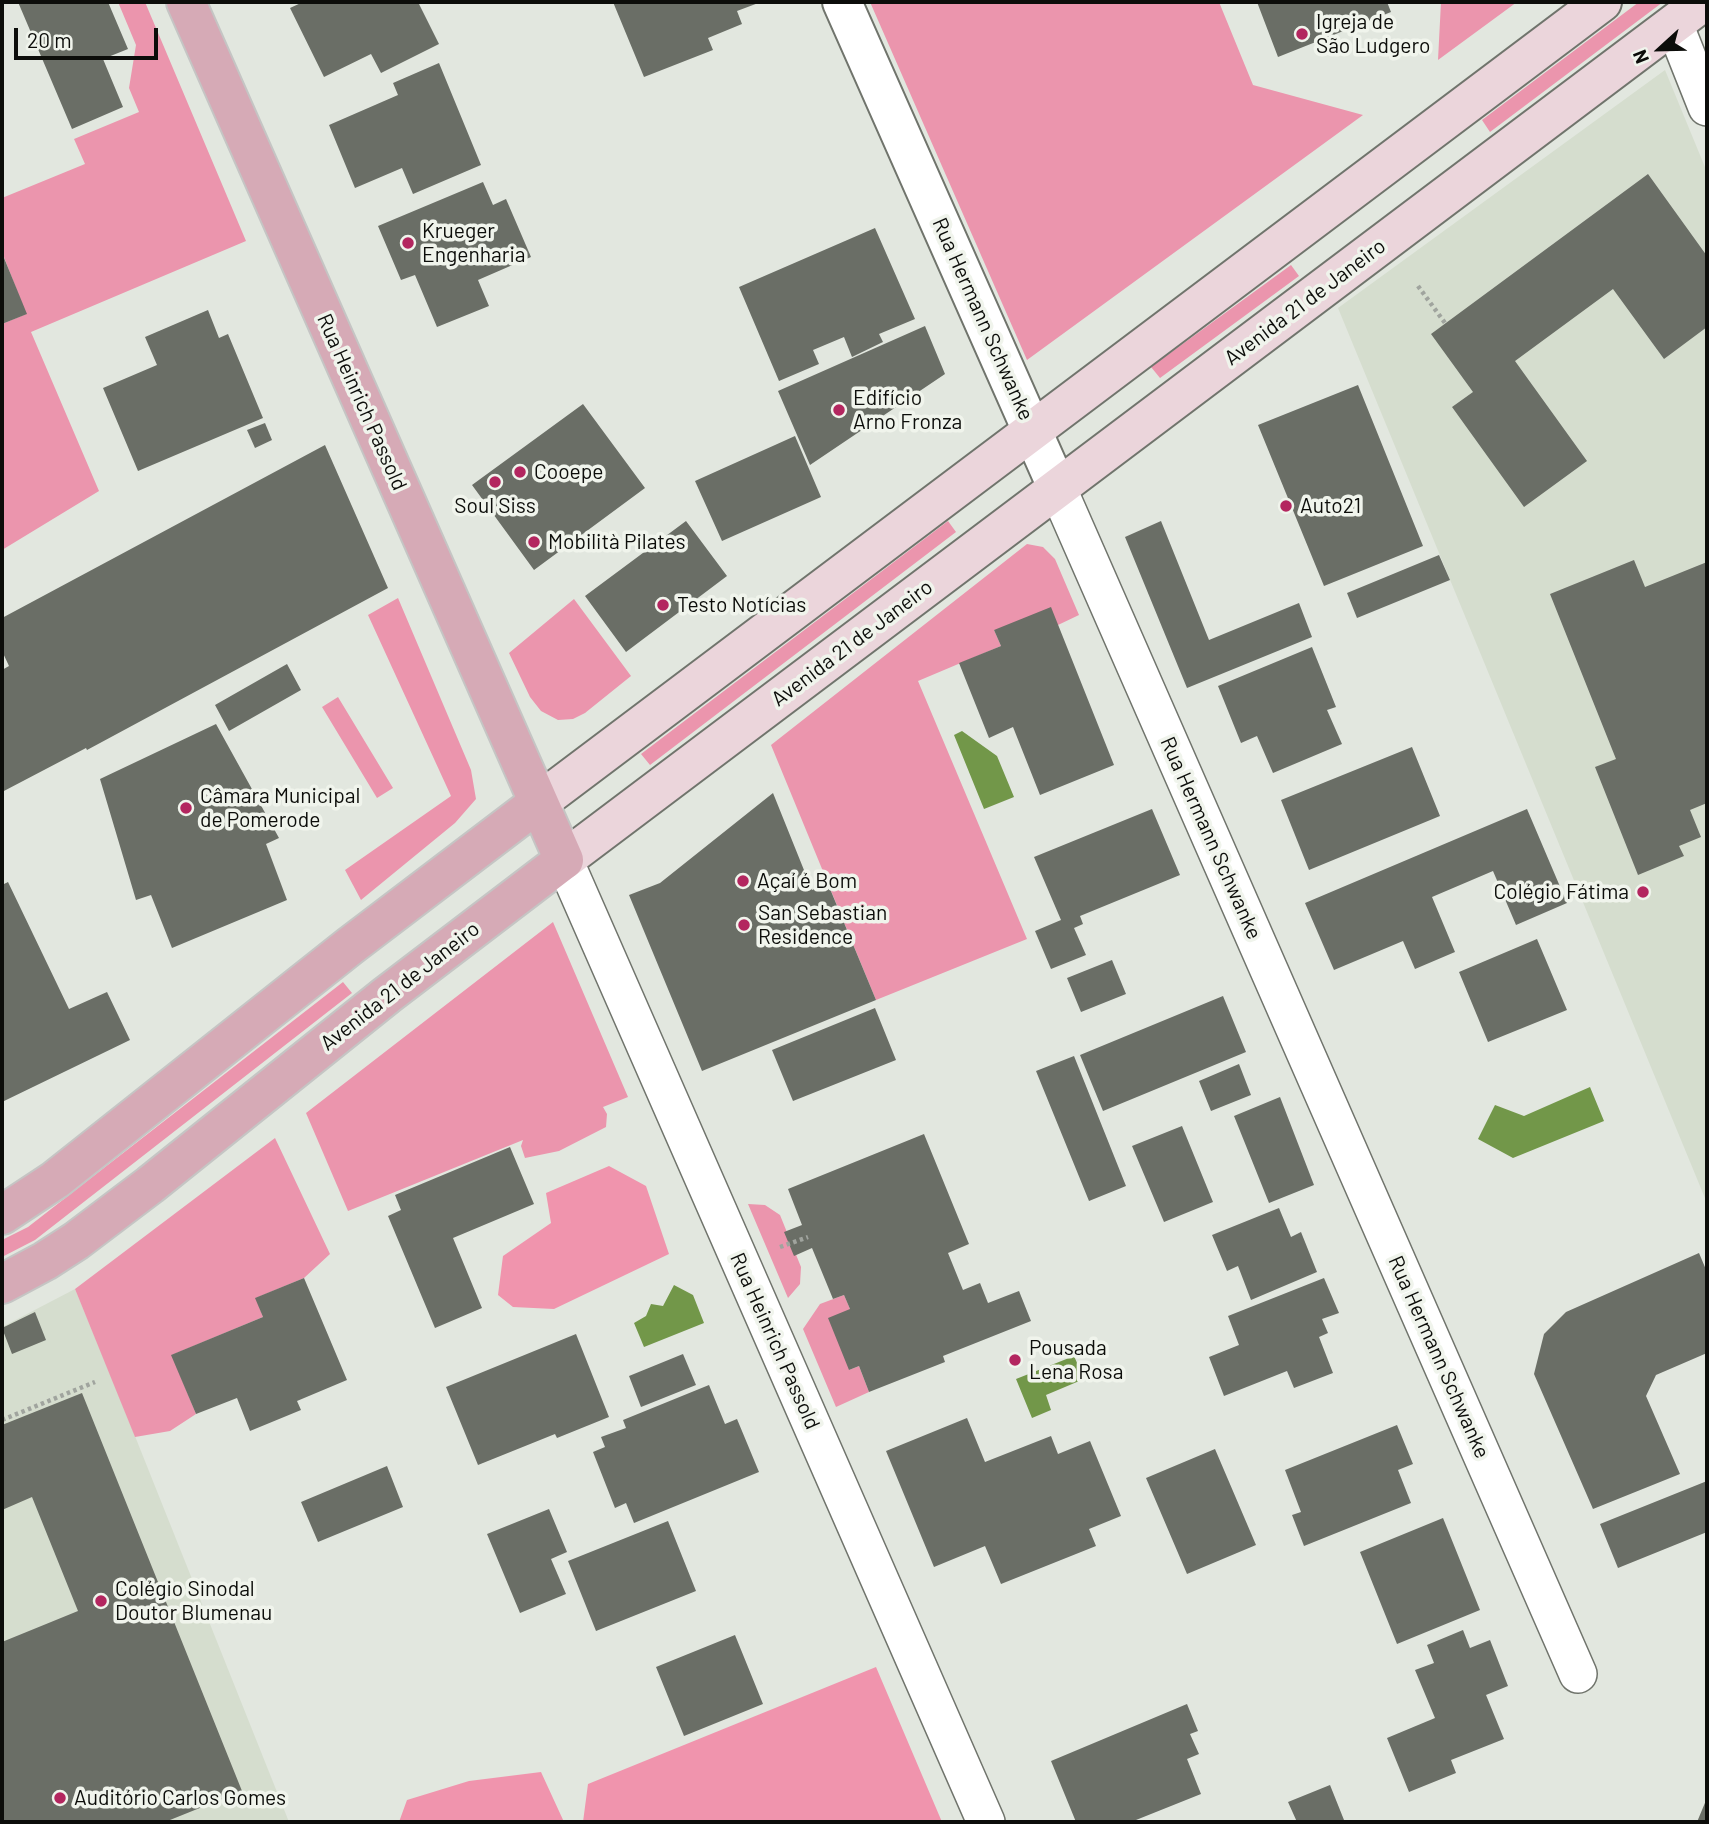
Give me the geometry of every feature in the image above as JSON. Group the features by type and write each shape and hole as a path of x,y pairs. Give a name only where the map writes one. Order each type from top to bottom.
{"main road":[{"name":"Rua Heinrich Passold","path":"186,2 564,860"},
{"path":"2,1214 55,1180 339,954 1602,2"},
{"name":"Avenida 21 de Janeiro","path":"2,1284 45,1261 87,1233 356,1019 564,860 1688,13"}],"street":[{"name":"Rua Hermann Schwanke","path":"842,2 1033,430 1578,1674"},
{"path":"1688,13 1707,107"},
{"name":"Rua Heinrich Passold","path":"564,860 986,1822"}],"path":[{"path":"1418,286 1445,323"},
{"path":"2,1420 95,1382"}],"shaded area":[{"path":"118,2 145,2 246,241 31,332 99,491 2,550 2,324 26,314 2,252 2,198 85,164 74,139 139,112 129,88 136,45"},
{"path":"870,2 1219,2 1253,85 1363,115 1027,360"},
{"path":"1441,2 1517,2 1438,60"},
{"path":"1639,2 1663,2 1490,132 1482,120"},
{"name":"Colégio Fátima","path":"1665,70 1707,172 1707,1203 1338,308"},
{"path":"1291,265 1299,276 1160,378 1151,367"},
{"path":"948,521 956,532 650,765 641,754"},
{"path":"1027,544 1043,547 1055,559 1079,615 1058,625 994,630 1001,646 918,681 1027,939 876,1000 771,745"},
{"path":"398,598 471,770 476,799 455,823 361,900 345,870 451,796 368,615"},
{"path":"574,599 631,676 585,713 573,719 558,720 541,711 530,697 509,653"},
{"path":"338,697 393,788 377,798 322,707"},
{"path":"962,731 997,756 1014,797 984,809 954,735"},
{"path":"553,922 628,1097 603,1107 607,1114 606,1127 559,1151 525,1158 521,1146 523,1140 348,1211 306,1113"},
{"path":"343,982 352,993 35,1240 2,1257 2,1240 28,1227"},
{"path":"1590,1087 1604,1121 1513,1158 1478,1139 1495,1105 1524,1116"},
{"path":"275,1138 330,1254 304,1278 256,1298 263,1317 172,1355 196,1414 170,1431 135,1437 75,1289"},
{"path":"609,1166 646,1186 669,1254 554,1309 513,1307 498,1295 503,1256 551,1223 546,1193"},
{"path":"748,1204 765,1205 780,1215 801,1267 800,1284 788,1298"},
{"path":"674,1285 693,1295 704,1323 644,1347 634,1323 646,1316 651,1304 663,1306"},
{"name":"Colégio Sinodal Doutor Blumenau","path":"75,1289 289,1822 2,1822 2,1327"},
{"path":"844,1295 850,1309 849,1370 859,1366 869,1392 836,1407 803,1329 820,1304"},
{"path":"1074,1356 1084,1379 1046,1395 1051,1410 1032,1418 1016,1379"},
{"path":"876,1667 942,1822 583,1822 588,1784"},
{"path":"541,1772 564,1822 399,1822 407,1800 469,1781"}],"building":[{"path":"18,2 108,2 128,49 103,59 123,107 72,129"},
{"path":"303,2 418,2 439,44 381,73 371,54 324,77 290,8"},
{"path":"613,2 761,2 737,11 742,24 708,38 713,50 644,77"},
{"name":"Igreja de São Ludgero","path":"1257,2 1387,2 1391,12 1278,57"},
{"path":"439,63 481,165 413,194 402,168 355,188 329,125 398,95 393,83"},
{"path":"1648,174 1707,256 1707,327 1664,359 1613,289 1515,361 1587,461 1524,507 1452,407 1473,392 1431,334"},
{"path":"483,182 493,205 506,199 531,257 478,280 489,306 437,327 415,275 401,280 378,226"},
{"path":"875,228 915,319 879,334 883,342 852,357 844,337 813,350 819,364 779,381 739,287"},
{"path":"2,253 27,314 2,324"},
{"path":"208,310 219,338 228,334 263,418 138,471 103,388 157,365 145,337"},
{"name":"Edifício Arno Fronza","path":"925,326 945,374 810,465 778,391"},
{"path":"1358,385 1423,546 1324,586 1258,425"},
{"path":"583,404 645,488 534,570 472,485"},
{"path":"265,423 272,440 255,448 247,430"},
{"path":"795,436 821,497 722,541 695,481"},
{"path":"325,445 388,588 87,750 86,748 2,792 2,670 9,666 2,651 2,618"},
{"path":"686,521 727,576 626,652 585,596"},
{"path":"1161,521 1209,640 1299,603 1312,637 1187,688 1125,537"},
{"path":"1439,555 1450,580 1357,618 1347,593"},
{"path":"1634,560 1645,587 1707,562 1707,803 1690,810 1701,837 1679,846 1684,856 1638,875 1595,767 1616,759 1550,594"},
{"path":"1051,607 1114,765 1040,795 1013,727 989,738 959,663 1001,646 994,630"},
{"path":"1312,647 1336,707 1327,710 1342,744 1273,773 1257,736 1241,743 1218,686"},
{"path":"287,664 301,690 229,731 215,705"},
{"name":"Câmara Municipal de Pomerode","path":"216,724 279,838 266,844 287,900 172,948 151,895 136,900 100,779"},
{"path":"1412,747 1440,816 1309,870 1281,800"},
{"name":"San Sebastian Residence","path":"773,793 812,890 828,884 876,1000 702,1071 629,895 660,883"},
{"path":"1152,809 1180,875 1080,916 1083,924 1074,928 1086,955 1051,969 1035,931 1061,920 1034,857"},
{"path":"1527,809 1567,903 1516,925 1493,871 1432,897 1455,952 1415,969 1403,941 1334,970 1305,903"},
{"path":"8,882 69,1009 107,992 130,1040 2,1102 2,885"},
{"path":"1537,939 1567,1010 1488,1042 1459,972"},
{"path":"1112,960 1126,994 1081,1012 1067,978"},
{"path":"1223,996 1246,1052 1103,1111 1080,1055"},
{"path":"875,1008 896,1060 793,1101 772,1050"},
{"path":"1074,1056 1126,1186 1089,1201 1036,1071"},
{"path":"1239,1064 1251,1095 1211,1111 1199,1081"},
{"path":"1280,1097 1314,1185 1269,1203 1234,1116"},
{"path":"1182,1126 1213,1202 1164,1222 1132,1146"},
{"path":"924,1134 969,1244 948,1253 963,1290 980,1283 988,1303 1019,1291 1031,1321 943,1356 945,1362 869,1392 859,1366 849,1370 828,1318 850,1309 844,1295 833,1299 812,1248 794,1256 784,1232 802,1225 788,1189"},
{"path":"510,1147 534,1204 453,1238 482,1308 435,1328 388,1216 401,1210 395,1195"},
{"path":"1279,1208 1291,1237 1301,1232 1317,1272 1251,1300 1238,1266 1227,1271 1212,1235"},
{"path":"1699,1253 1707,1272 1707,1353 1656,1375 1646,1396 1680,1474 1593,1509 1534,1374 1544,1334 1566,1312"},
{"path":"304,1278 347,1380 297,1401 301,1410 250,1431 237,1398 196,1414 171,1355 263,1317 255,1298"},
{"path":"1324,1278 1339,1313 1322,1319 1328,1333 1319,1337 1333,1373 1294,1388 1287,1371 1224,1396 1209,1357 1239,1345 1228,1316"},
{"path":"35,1312 46,1340 12,1354 2,1328"},
{"path":"576,1334 609,1417 557,1438 555,1434 478,1465 446,1387"},
{"path":"683,1354 696,1385 641,1407 629,1376"},
{"path":"709,1385 725,1424 737,1419 759,1472 634,1523 626,1503 615,1508 593,1452 605,1447 601,1437 626,1428 623,1420"},
{"name":"Colégio Sinodal Doutor Blumenau","path":"82,1393 242,1791 165,1822 2,1822 2,1642 78,1611 32,1497 2,1510 2,1425"},
{"path":"967,1418 985,1462 1051,1436 1058,1454 1090,1441 1121,1516 1089,1529 1096,1546 1001,1584 985,1546 934,1567 886,1451"},
{"path":"1397,1425 1413,1464 1398,1470 1411,1503 1304,1546 1292,1515 1301,1512 1285,1470"},
{"path":"1215,1449 1256,1545 1187,1574 1146,1478"},
{"path":"387,1466 403,1507 318,1542 301,1502"},
{"path":"1707,1481 1707,1532 1618,1568 1600,1524"},
{"path":"549,1509 567,1552 551,1559 566,1594 520,1613 487,1534"},
{"path":"1443,1518 1480,1610 1397,1644 1360,1552"},
{"path":"668,1521 696,1591 596,1631 568,1561"},
{"path":"1463,1630 1470,1648 1490,1640 1508,1686 1486,1695 1504,1739 1451,1760 1456,1773 1409,1792 1387,1738 1435,1718 1415,1670 1434,1663 1427,1645"},
{"path":"735,1635 763,1704 684,1736 656,1667"},
{"path":"1187,1704 1198,1731 1190,1734 1199,1754 1187,1759 1201,1794 1131,1822 1076,1822 1051,1761"},
{"path":"1330,1785 1344,1820 1297,1822 1288,1802"},
{"path":"1707,1798 1707,1822 1697,1822"}],"place":[{"name":"Igreja de São Ludgero","path":"1302,34"},
{"name":"Krueger Engenharia","path":"408,243"},
{"name":"Edifício Arno Fronza","path":"839,410"},
{"name":"Cooepe","path":"520,472"},
{"name":"Soul Siss","path":"495,482"},
{"name":"Auto21","path":"1286,506"},
{"name":"Mobilità Pilates","path":"534,542"},
{"name":"Testo Notícias","path":"663,605"},
{"name":"Câmara Municipal de Pomerode","path":"186,808"},
{"name":"Açaí é Bom","path":"743,881"},
{"name":"Colégio Fátima","path":"1643,892"},
{"name":"San Sebastian Residence","path":"744,925"},
{"name":"Pousada Lena Rosa","path":"1015,1360"},
{"name":"Colégio Sinodal Doutor Blumenau","path":"101,1601"},
{"name":"Auditório Carlos Gomes","path":"60,1798"}]}
